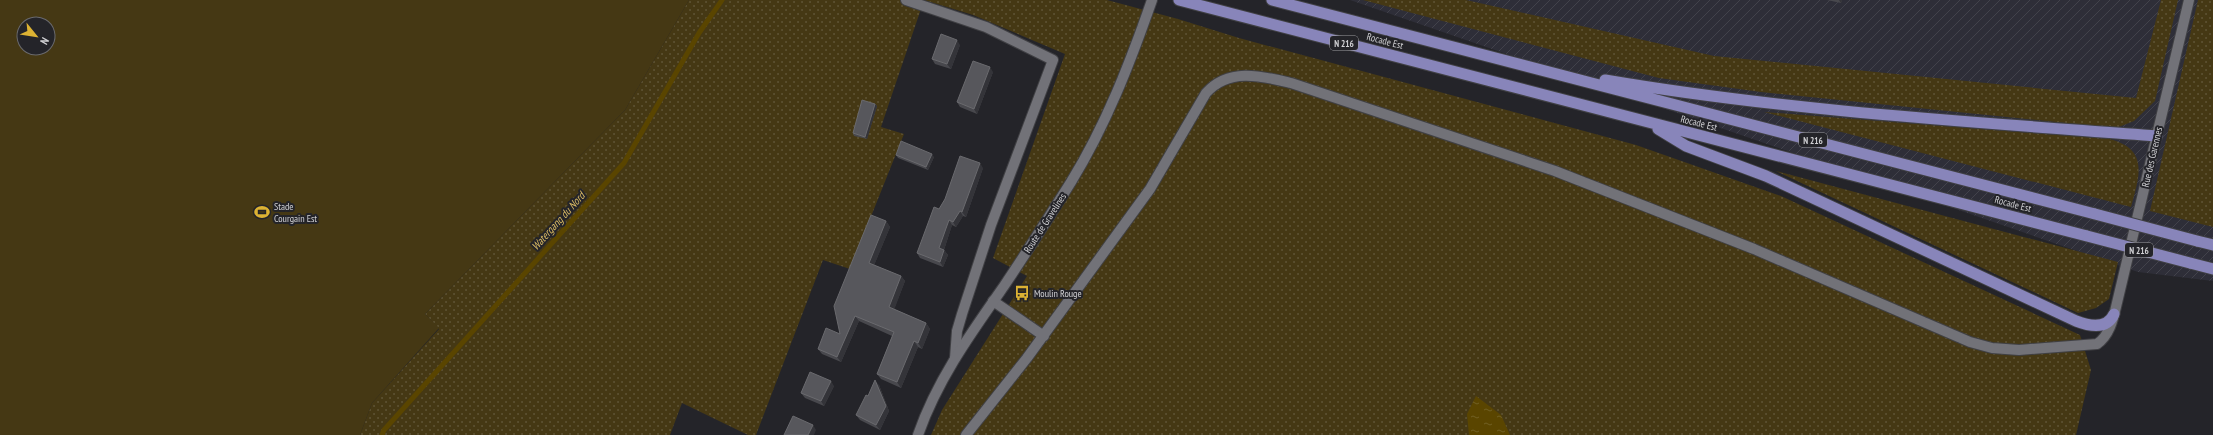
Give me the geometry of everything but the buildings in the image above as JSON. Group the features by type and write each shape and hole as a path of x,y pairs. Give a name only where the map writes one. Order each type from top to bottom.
{"highway":[{"name":"Rocade Est","path":"1179,0 2213,269"},
{"name":"Rocade Est","path":"1272,0 2213,244"},
{"path":"1531,67 1686,94 1763,103 2157,136"},
{"path":"1649,123 1686,146 1766,176 2076,321 2090,325 2101,325 2111,320 2114,314"}],"street":[{"path":"906,0 986,27 1053,60 991,225 956,331 955,358"},
{"name":"Route de Gravelines","path":"918,435 931,402 955,358 1088,153 1118,91 1152,0"},
{"name":"Rue des Garennes","path":"966,435 1044,336 1150,189 1206,93 1218,82 1227,78 1245,75 1265,77 1292,84 1555,171 1754,249 1960,338 1982,346 2019,350 2093,346 2105,337 2114,314 2189,0"},
{"path":"993,301 1044,336"}],"shaded area":[{"name":"Stade Courgain Est","path":"0,0 689,0 625,110 425,314 439,328 372,403 360,435 0,435"},
{"path":"689,0 924,0 881,127 904,134 850,269 823,260 756,435 748,435 682,403 670,435 360,435 372,403 439,329 425,314 625,110"},
{"path":"924,0 1107,0 1178,19 1239,38 1636,145 1781,196 2080,335 2091,370 2076,435 931,435 942,410 1027,276 993,258 1065,54 973,15"},
{"path":"1350,0 2213,0 2213,281 2138,272"},
{"path":"1363,0 1466,0 1714,56 2136,98 2161,0 2178,0 2155,101 2134,121 2116,128 1761,92 1659,78"},
{"path":"2198,0 2213,0 2213,227 2150,211"},
{"path":"1764,112 2109,139 2122,144 2131,150 2136,157 2138,166 2137,185 2131,207"},
{"path":"1776,171 2118,262 2109,299 2096,308 2078,313"}],"water":[{"path":"1476,396 1501,415 1510,435 1469,435 1467,414"}],"waterway":[{"name":"Watergang du Nord","path":"382,435 384,430 624,163 699,33 722,0"}],"place":[{"name":"Stade Courgain Est","path":"262,212"},
{"name":"Moulin Rouge","path":"1022,293"}]}
